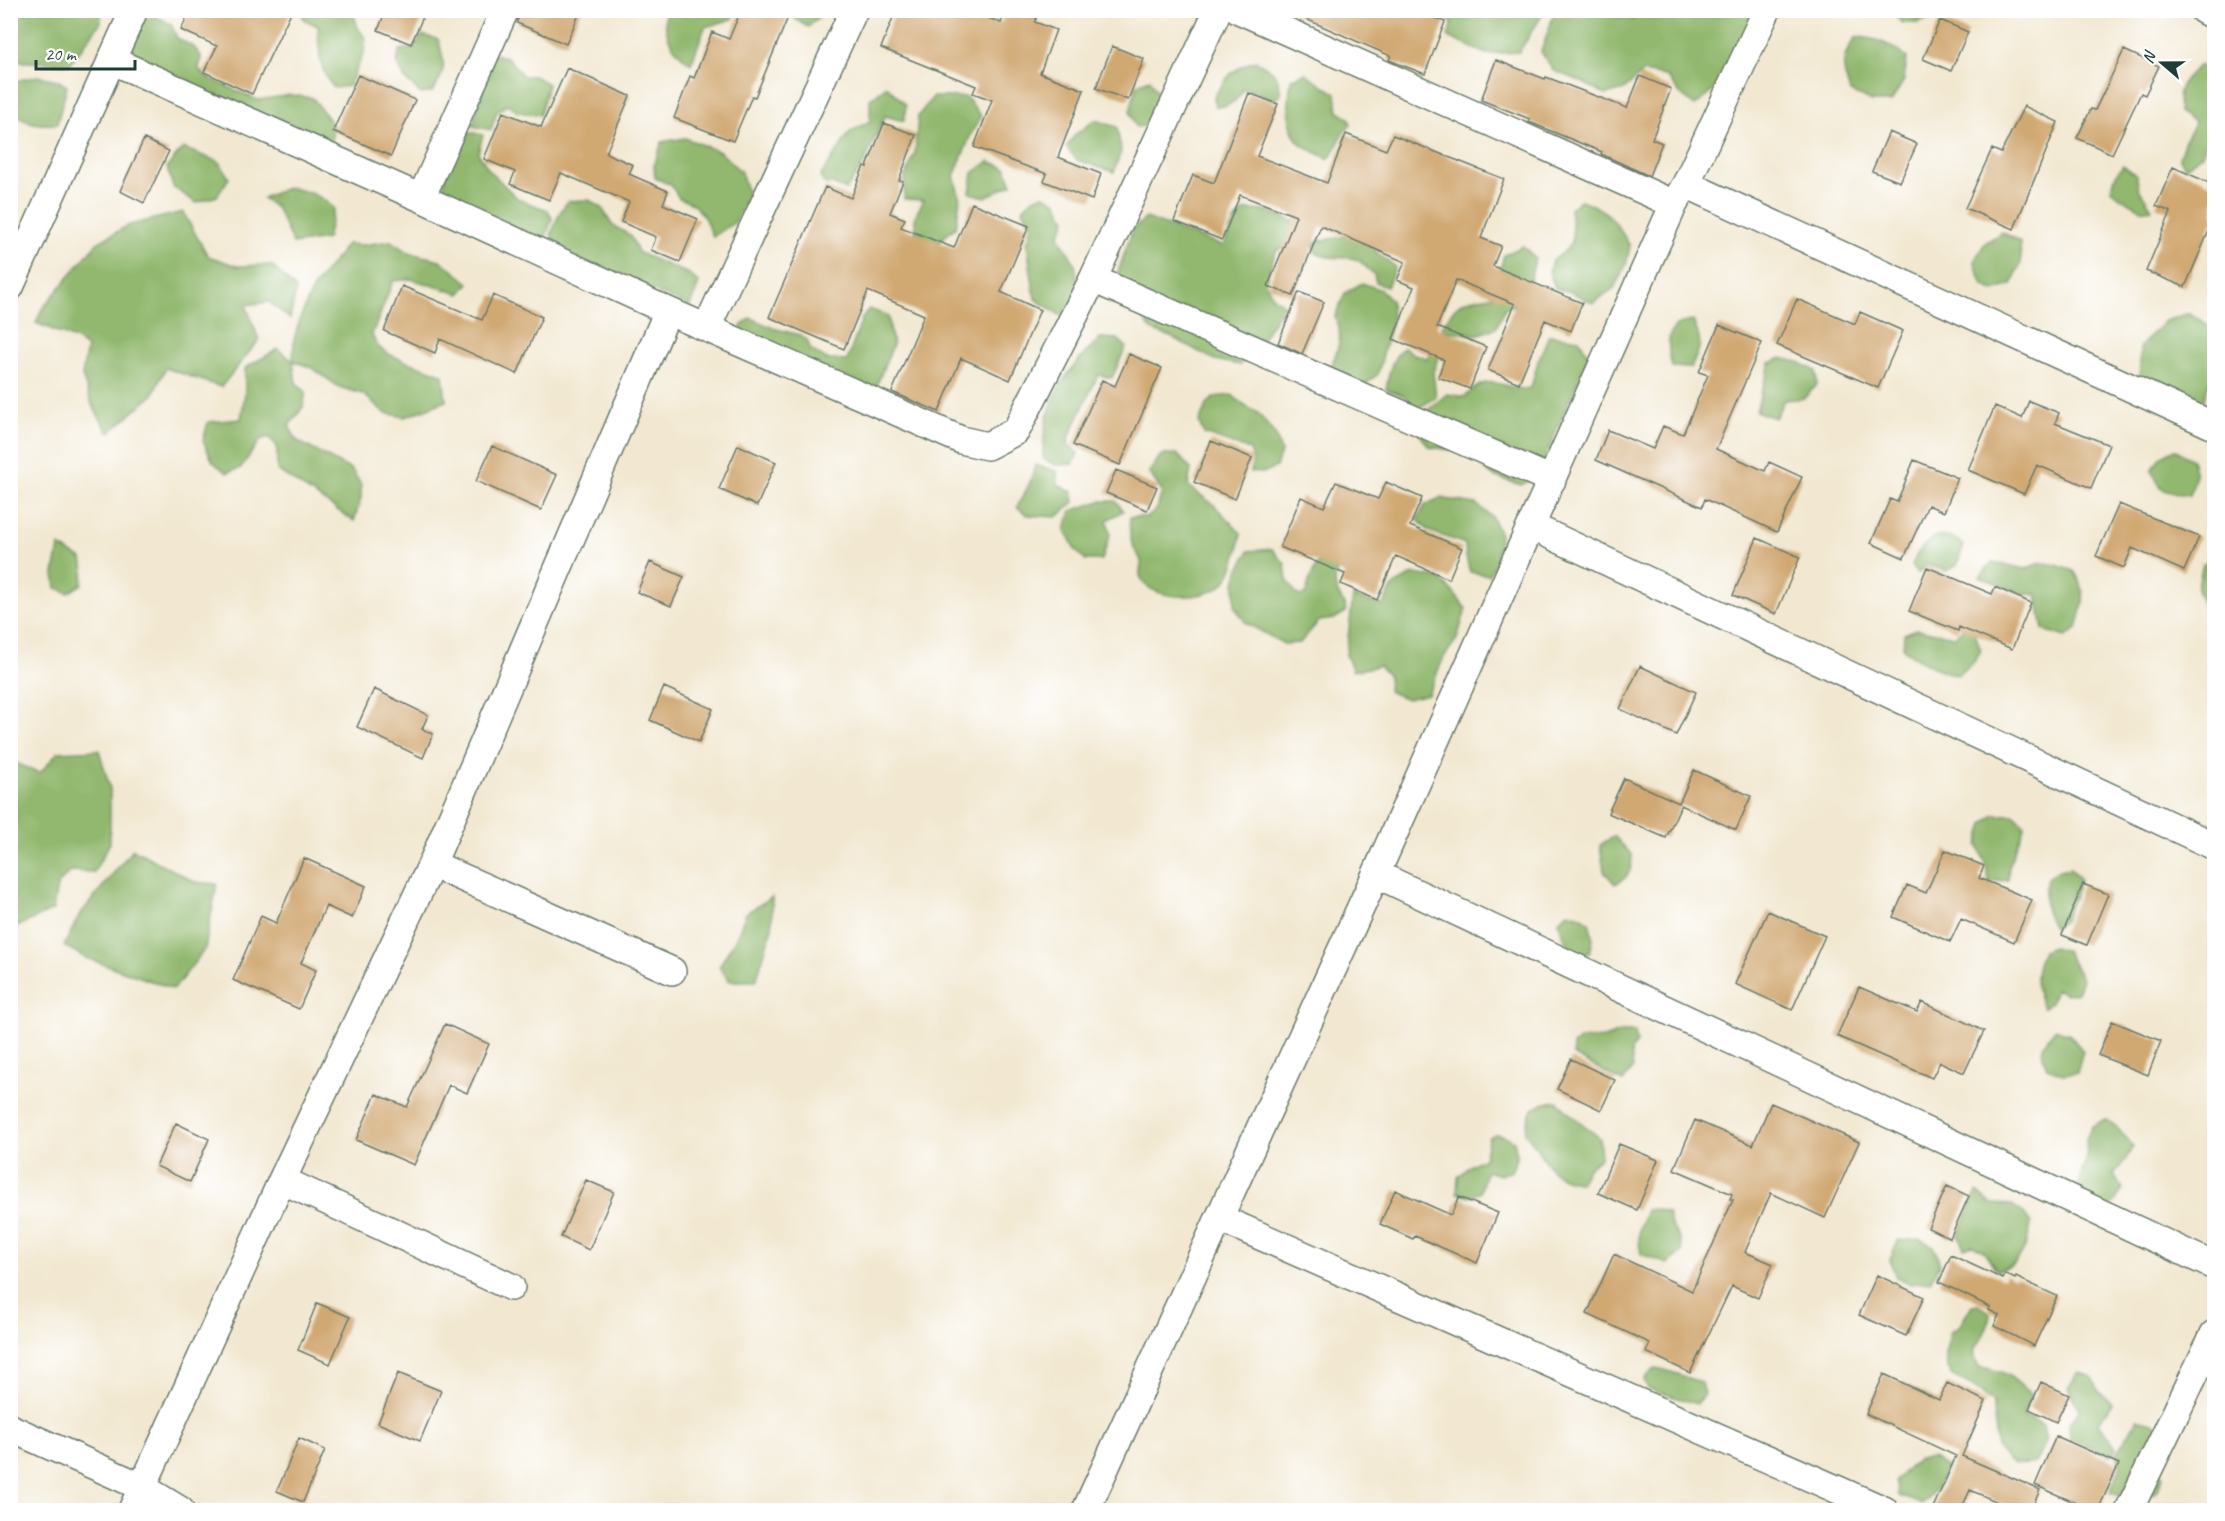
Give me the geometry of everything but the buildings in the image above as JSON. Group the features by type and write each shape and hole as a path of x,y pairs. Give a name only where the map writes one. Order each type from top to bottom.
{"street":[{"path":"10,286 134,10"},
{"path":"421,198 505,10"},
{"path":"707,327 854,10"},
{"path":"111,60 668,311 961,440 987,446 1016,431 1093,279 1218,10"},
{"path":"1239,10 1680,194 2214,426"},
{"path":"1086,1510 1376,874 1680,194 1767,10"},
{"path":"2203,10 2214,16"},
{"path":"1093,279 1552,480"},
{"path":"137,1499 282,1180 432,864 668,311"},
{"path":"1531,526 2214,846"},
{"path":"432,864 672,971"},
{"path":"1376,874 2214,1266"},
{"path":"282,1180 511,1287"},
{"path":"1219,1218 1884,1510"},
{"path":"2129,1510 2214,1334"},
{"path":"10,1428 137,1499 180,1510"}],"green space":[{"path":"11,10 101,11 101,22 70,64 11,61"},
{"path":"665,10 733,11 733,19 705,27 691,64 678,53 670,41 666,28"},
{"path":"300,11 353,11 358,28 366,39 364,52 349,86 334,88 329,81 320,59 318,26 305,20"},
{"path":"795,11 823,11 823,14 808,27 795,19"},
{"path":"1437,11 1545,11 1519,52 1486,54 1448,37 1452,23"},
{"path":"1555,11 1597,11 1633,20 1637,11 1761,11 1723,82 1695,106 1680,94 1666,76 1643,72 1624,90 1606,95 1554,71 1541,52"},
{"path":"1890,11 1935,11 1933,18 1917,23 1903,23"},
{"path":"155,16 171,24 177,38 194,47 201,56 199,70 208,78 258,100 291,95 313,98 332,124 332,147 135,62 131,39 140,20"},
{"path":"422,35 438,39 443,67 440,79 432,92 421,94 405,79 397,62 400,50 414,48"},
{"path":"1856,37 1883,43 1907,58 1904,80 1891,102 1872,102 1850,92 1844,64 1847,52"},
{"path":"493,54 507,57 523,76 535,76 548,84 540,115 518,112 508,104 497,112 491,130 472,126"},
{"path":"1256,61 1274,74 1281,95 1273,100 1255,91 1244,89 1233,102 1216,107 1214,97 1226,79 1242,66"},
{"path":"2199,65 2214,70 2214,128 2212,127 2202,154 2186,167 2179,158 2185,140 2195,122 2179,112 2178,96 2184,81"},
{"path":"1305,73 1336,94 1338,112 1349,118 1351,125 1346,129 1335,151 1328,159 1302,145 1292,131 1289,114 1291,79"},
{"path":"38,76 57,80 67,86 57,124 37,124 24,120 14,112 11,106 11,82"},
{"path":"1150,79 1160,97 1163,116 1150,125 1136,127 1130,112 1137,84"},
{"path":"887,86 906,105 904,121 885,116 865,161 846,190 832,184 825,184 820,177 850,132 870,121 870,99"},
{"path":"933,97 966,97 981,116 954,176 960,198 956,227 941,239 931,258 916,243 915,216 924,200 904,199 905,177 915,153 918,116"},
{"path":"1095,120 1117,127 1121,151 1114,172 1077,160 1066,147 1076,134"},
{"path":"470,132 483,135 478,153 489,170 518,199 548,210 552,219 543,244 441,202 446,172"},
{"path":"685,138 720,152 741,172 748,195 735,222 713,237 704,217 693,204 679,198 671,185 655,178 654,165 662,142"},
{"path":"183,148 219,162 229,178 217,196 196,203 173,187 167,167"},
{"path":"989,161 1006,168 1012,184 985,197 970,193 973,173"},
{"path":"2123,165 2136,175 2139,189 2152,209 2141,209 2121,198 2111,189"},
{"path":"287,188 313,194 334,208 327,239 293,244 277,209 263,198"},
{"path":"1044,195 1057,202 1066,220 1059,236 1075,264 1079,288 1066,319 1035,299 1027,244 1032,227 1023,209 1033,198"},
{"path":"589,200 602,208 612,225 630,235 639,253 689,274 699,283 690,306 563,253 551,235 559,214 568,201"},
{"path":"1581,200 1599,208 1611,217 1630,246 1626,265 1614,288 1593,303 1571,292 1555,288 1549,271 1552,261 1570,244 1572,233 1570,208"},
{"path":"1246,210 1268,211 1293,221 1297,229 1294,242 1276,251 1265,282 1273,297 1284,305 1254,351 1240,365 1215,360 1171,337 1153,331 1118,288 1117,275 1133,229 1146,218 1223,246 1235,219"},
{"path":"183,212 208,256 237,266 271,265 296,289 290,319 269,302 246,305 259,340 221,387 166,368 152,396 109,433 93,407 82,376 87,347 75,339 36,323 42,309 97,243 129,225"},
{"path":"1383,230 1375,251 1395,267 1387,287 1376,282 1374,274 1358,260 1321,255 1316,253 1313,246 1318,241"},
{"path":"2002,232 2020,242 2021,263 2012,285 1994,291 1983,285 1974,261 1985,243"},
{"path":"391,241 409,253 440,260 469,283 460,294 411,279 393,281 372,335 377,345 387,353 443,375 446,401 405,417 385,413 363,394 339,387 312,368 293,361 294,339 313,288 347,244 363,245"},
{"path":"1523,246 1535,258 1526,301 1505,308 1496,328 1477,335 1441,330 1451,313 1461,303 1493,296 1504,255"},
{"path":"1362,283 1381,290 1391,300 1392,319 1378,374 1361,388 1329,371 1340,337 1335,317 1345,293"},
{"path":"869,309 888,316 893,345 869,404 741,345 741,326 751,318 773,328 800,335 807,340 811,350 827,360 847,361 863,316"},
{"path":"2190,313 2214,329 2214,370 2202,405 2177,413 2140,397 2140,347 2165,321"},
{"path":"1693,321 1700,345 1691,368 1672,367 1669,344 1671,333 1679,324"},
{"path":"1549,335 1579,339 1589,356 1538,476 1521,485 1493,476 1471,456 1452,450 1429,447 1419,433 1424,413 1447,394 1465,397 1475,388 1490,382 1521,389 1531,388 1538,361"},
{"path":"1100,338 1118,339 1126,347 1112,378 1098,375 1070,435 1068,444 1078,453 1073,464 1056,465 1043,459 1046,422 1051,406 1065,378"},
{"path":"1443,345 1433,372 1436,397 1422,406 1413,406 1404,396 1386,389 1393,361 1404,347 1415,355 1427,358 1434,346"},
{"path":"278,349 293,361 296,383 306,392 303,407 289,426 297,441 352,470 361,485 361,498 354,521 277,470 277,446 268,437 260,440 241,468 227,473 213,462 203,441 208,422 241,419 245,393 245,368"},
{"path":"1781,358 1799,362 1816,371 1817,385 1804,398 1784,400 1775,418 1756,411 1770,363"},
{"path":"1232,395 1258,413 1276,436 1281,452 1276,467 1263,473 1251,472 1253,460 1250,450 1204,434 1199,423 1206,406 1214,397"},
{"path":"2175,449 2192,460 2196,474 2190,495 2165,490 2158,484 2152,470 2160,457"},
{"path":"1177,454 1191,469 1188,486 1213,504 1241,533 1230,574 1222,585 1203,594 1190,596 1165,594 1145,584 1140,575 1141,561 1132,544 1130,533 1130,517 1148,517 1157,509 1162,492 1149,472 1161,455"},
{"path":"1035,465 1057,471 1058,485 1072,492 1074,502 1057,517 1027,515 1017,507 1030,482"},
{"path":"1440,498 1476,504 1492,517 1500,534 1496,561 1489,575 1470,572 1465,544 1429,531 1417,519 1425,505"},
{"path":"1100,501 1116,501 1123,511 1107,520 1110,534 1102,560 1085,560 1075,549 1065,530 1071,511"},
{"path":"1937,536 1953,538 1964,545 1957,565 1947,571 1927,565 1918,573 1912,566 1916,556"},
{"path":"59,546 82,559 84,570 82,584 68,593 56,588 54,574"},
{"path":"1272,549 1285,564 1287,580 1298,596 1306,594 1314,571 1327,551 1341,555 1335,584 1346,612 1334,619 1319,621 1300,643 1284,644 1246,623 1235,607 1235,583 1238,571 1249,551"},
{"path":"2214,556 2214,606 2203,604 2197,589 2203,564"},
{"path":"1992,562 2026,569 2044,563 2074,571 2083,593 2083,605 2077,629 2066,637 2043,630 2037,595 2021,593 1980,577"},
{"path":"1414,574 1438,578 1466,609 1457,639 1444,657 1428,694 1407,699 1388,691 1389,676 1379,666 1353,671 1346,655 1353,596 1382,606 1394,585"},
{"path":"1972,626 1981,650 1974,662 1958,675 1929,665 1903,649 1904,634 1916,629 1955,636 1964,628"},
{"path":"99,750 110,788 110,843 94,872 70,871 57,886 53,910 19,926 11,925 11,761 40,773 58,752"},
{"path":"1994,815 2015,815 2025,825 2009,865 2008,880 1989,882 1987,867 1978,845 1984,824"},
{"path":"1614,836 1632,855 1629,873 1615,884 1604,871 1600,845"},
{"path":"133,849 195,882 217,884 205,949 174,989 86,958 64,946 79,916"},
{"path":"2070,868 2080,880 2064,921 2053,928 2047,916 2045,904 2047,878 2059,870"},
{"path":"772,897 772,928 756,981 730,981 719,967 737,936 746,913"},
{"path":"1568,912 1581,916 1589,922 1593,939 1590,952 1576,954 1565,939 1558,922"},
{"path":"2053,947 2066,951 2082,979 2077,992 2066,994 2056,989 2051,1002 2044,1008 2036,987 2036,972 2043,951"},
{"path":"2055,1029 2069,1034 2083,1051 2077,1072 2063,1074 2047,1068 2042,1052 2043,1047"},
{"path":"1620,1032 1635,1032 1637,1043 1631,1050 1633,1068 1623,1082 1573,1055 1573,1045 1579,1040 1604,1038"},
{"path":"1557,1101 1600,1138 1600,1158 1588,1168 1580,1183 1555,1173 1525,1133 1531,1113 1537,1106"},
{"path":"2106,1119 2118,1128 2133,1146 2114,1174 2122,1188 2115,1203 2101,1212 2079,1203 2079,1180 2087,1158 2086,1139 2092,1126"},
{"path":"1496,1134 1514,1141 1517,1155 1512,1170 1500,1175 1486,1171 1480,1193 1469,1196 1457,1193 1458,1177 1471,1165 1484,1158 1489,1137"},
{"path":"1977,1192 1992,1204 2012,1205 2024,1213 2031,1223 2028,1240 2022,1254 2012,1265 2005,1268 1996,1270 1985,1252 1973,1245 1964,1248 1958,1235"},
{"path":"1655,1209 1668,1213 1681,1246 1682,1252 1667,1264 1641,1254 1639,1232 1642,1221 1646,1210"},
{"path":"1920,1239 1934,1246 1940,1265 1930,1281 1911,1284 1896,1277 1890,1260 1898,1241"},
{"path":"1979,1304 1990,1313 1988,1326 1975,1349 1976,1360 1979,1367 2007,1375 2030,1394 2023,1415 2043,1425 2046,1442 2035,1463 2022,1465 2012,1463 2005,1458 1996,1447 1993,1403 1981,1392 1953,1376 1947,1366 1945,1354 1951,1331 1959,1327 1972,1305"},
{"path":"1655,1368 1701,1382 1704,1395 1697,1404 1648,1389 1644,1380"},
{"path":"2078,1373 2091,1376 2098,1390 2112,1403 2099,1423 2116,1448 2111,1455 2070,1439 2069,1424 2079,1410 2068,1388"},
{"path":"2136,1419 2153,1423 2167,1430 2156,1468 2163,1476 2155,1494 2138,1500 2110,1493 2121,1465 2116,1454"},
{"path":"1932,1458 1946,1467 1930,1496 1921,1504 1899,1496 1895,1481 1918,1459"}]}
